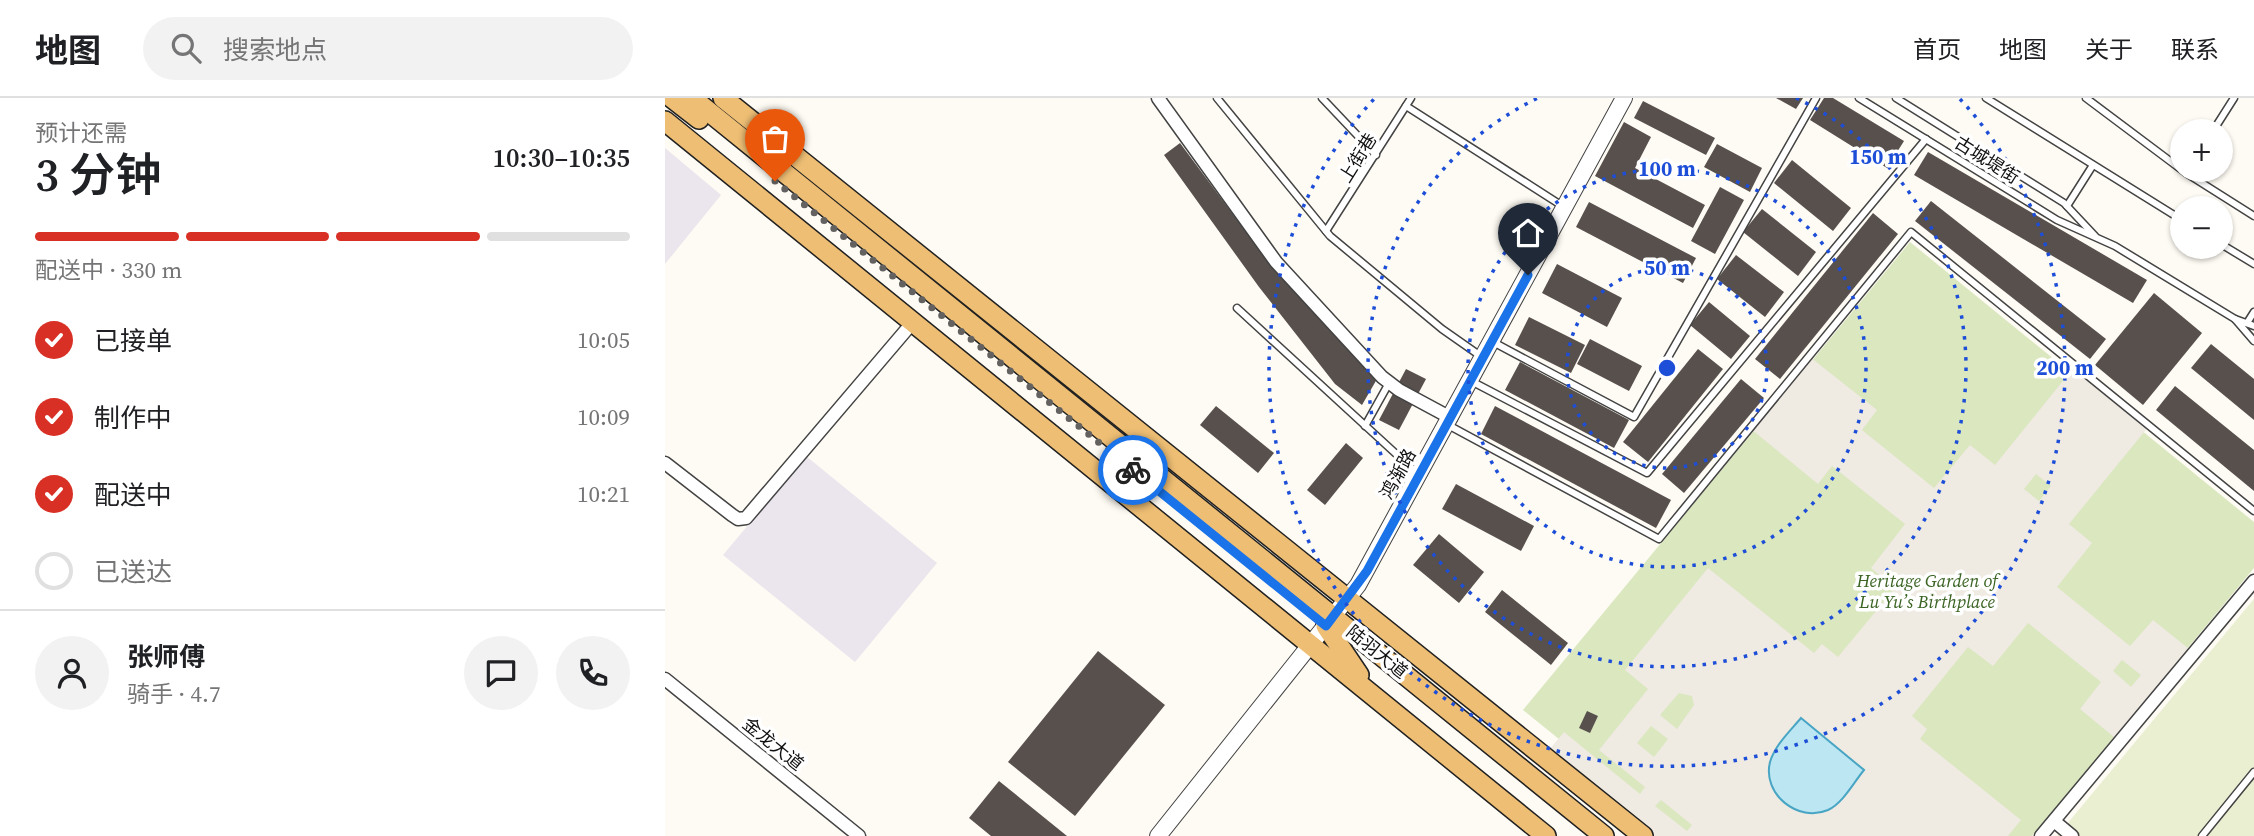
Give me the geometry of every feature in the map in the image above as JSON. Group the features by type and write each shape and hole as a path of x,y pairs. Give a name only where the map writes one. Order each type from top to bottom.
{"main road":[{"name":"陆羽大道","path":"673,98 1330,622 1604,836"},
{"path":"723,98 1643,836"},
{"name":"陆羽大道","path":"701,101 1584,836"},
{"path":"665,121 1546,836"},
{"path":"1330,622 1391,633"},
{"path":"1330,622 1371,692"}],"street":[{"path":"1158,98 1276,262 1389,383 1449,421"},
{"name":"鸿渐路","path":"1158,836 1330,622 1367,571 1624,98"},
{"path":"665,463 732,515 746,518 913,321"},
{"path":"2041,836 2254,581"},
{"name":"金龙大道","path":"665,679 859,836"},
{"path":"2054,821 2072,836"}],"lane":[{"path":"1217,98 1326,231 1442,329 1483,358"},
{"path":"1322,98 1376,155"},
{"name":"上街巷","path":"1326,231 1411,98"},
{"path":"1492,342 1634,416 1816,98"},
{"name":"古城堤街","path":"1859,98 2057,220 2102,240 2235,319 2250,325"},
{"name":"古城堤街","path":"1896,98 2067,206 2102,240"},
{"path":"1986,98 2170,212"},
{"path":"2086,98 2170,159"},
{"path":"2221,119 2234,98"},
{"path":"1406,106 1565,207"},
{"path":"1471,381 1647,473 1926,139"},
{"path":"2067,206 2093,164"},
{"path":"2203,182 2254,216"},
{"path":"1449,421 1659,539 1910,232 2254,511"},
{"path":"2233,251 2254,264"},
{"path":"1237,308 1419,476"},
{"path":"2250,325 2254,312"},
{"name":"古城堤街","path":"2235,319 2254,341"},
{"path":"1365,426 1389,383"},
{"path":"2202,836 2254,772"}],"shaded area":[{"path":"665,148 721,195 665,264"},
{"path":"1810,357 1877,410 1862,430 1934,488 1970,445 1995,465 2075,366 2149,426 2069,524 2092,543 2057,587 2130,646 2153,620 2194,653 2120,742 2080,709 2101,682 2028,623 1993,666 1968,647 1912,716 1927,729 1920,739 2021,820 2008,836 1643,836 1544,756 1564,732 1640,794 1645,787 1599,750 1648,689 1625,670 1708,568 1814,653 1822,644 1838,657 1895,588 1871,568 1905,524 1832,466 1818,484 1751,429","holes":["2036,474 2051,486 2039,501 2024,489","2122,660 2141,675 2131,687 2113,671","1679,693 1692,696 1694,705 1677,729 1660,715","1651,726 1668,739 1654,757 1637,743","1661,800 1692,825 1687,831 1655,806"]},
{"path":"806,456 937,563 855,662 723,555"}],"green space":[{"name":"Heritage Garden of Lu Yu’s Birthplace","path":"1910,242 2254,522 2254,568 2032,836 1679,836 1523,710"},
{"path":"2254,599 2254,836 2057,836"}],"water":[{"path":"1801,718 1864,770 1839,802 1828,810 1817,813 1794,809 1785,803 1771,785 1769,774 1775,750"}],"building":[{"path":"1776,98 1803,98 1796,109"},
{"path":"1824,98 1833,98 1904,141 1887,168 1810,120"},
{"path":"1643,101 1715,138 1706,155 1634,118"},
{"path":"1624,122 1651,137 1635,168 1705,205 1693,228 1595,176"},
{"path":"1180,143 1264,256 1377,379 1362,405 1335,384 1259,287 1164,155"},
{"path":"1717,144 1762,168 1750,192 1704,167"},
{"path":"1928,152 2147,280 2133,303 1914,175"},
{"path":"1792,160 1851,208 1833,231 1774,183"},
{"path":"1720,187 1744,200 1715,254 1691,241"},
{"path":"1931,201 2106,339 2090,359 1915,221"},
{"path":"1589,202 1696,258 1683,283 1576,227"},
{"path":"1762,209 1816,252 1798,276 1743,232"},
{"path":"1873,213 1898,234 1780,379 1755,359"},
{"path":"1736,255 1784,292 1765,317 1717,279"},
{"path":"1557,264 1622,298 1607,327 1542,293"},
{"path":"2154,293 2202,333 2143,405 2095,365"},
{"path":"1709,302 1750,336 1731,359 1690,325"},
{"path":"1529,317 1585,345 1571,373 1515,345"},
{"path":"1590,339 1642,366 1629,391 1577,364"},
{"path":"2211,344 2254,379 2254,420 2191,368"},
{"path":"1698,349 1723,369 1648,462 1623,442"},
{"path":"1520,362 1629,420 1614,448 1505,390"},
{"path":"1406,369 1426,379 1399,430 1379,420"},
{"path":"1741,379 1764,398 1684,493 1662,474"},
{"path":"2175,386 2254,450 2254,491 2156,410"},
{"path":"1216,406 1274,453 1258,473 1200,425"},
{"path":"1495,406 1671,500 1656,528 1481,434"},
{"path":"1346,443 1363,458 1325,505 1307,490"},
{"path":"1456,484 1534,526 1521,551 1442,509"},
{"path":"1439,534 1484,572 1459,603 1413,565"},
{"path":"1502,590 1568,643 1551,665 1485,612"},
{"path":"1098,651 1165,705 1075,816 1008,762"},
{"path":"1587,711 1598,716 1590,733 1579,728"},
{"path":"999,781 1067,836 991,836 969,818"}],"way so far":[{"path":"775,181 1133,470"}],"route":[{"path":"1133,470 1326,626 1367,571 1528,275"}]}
